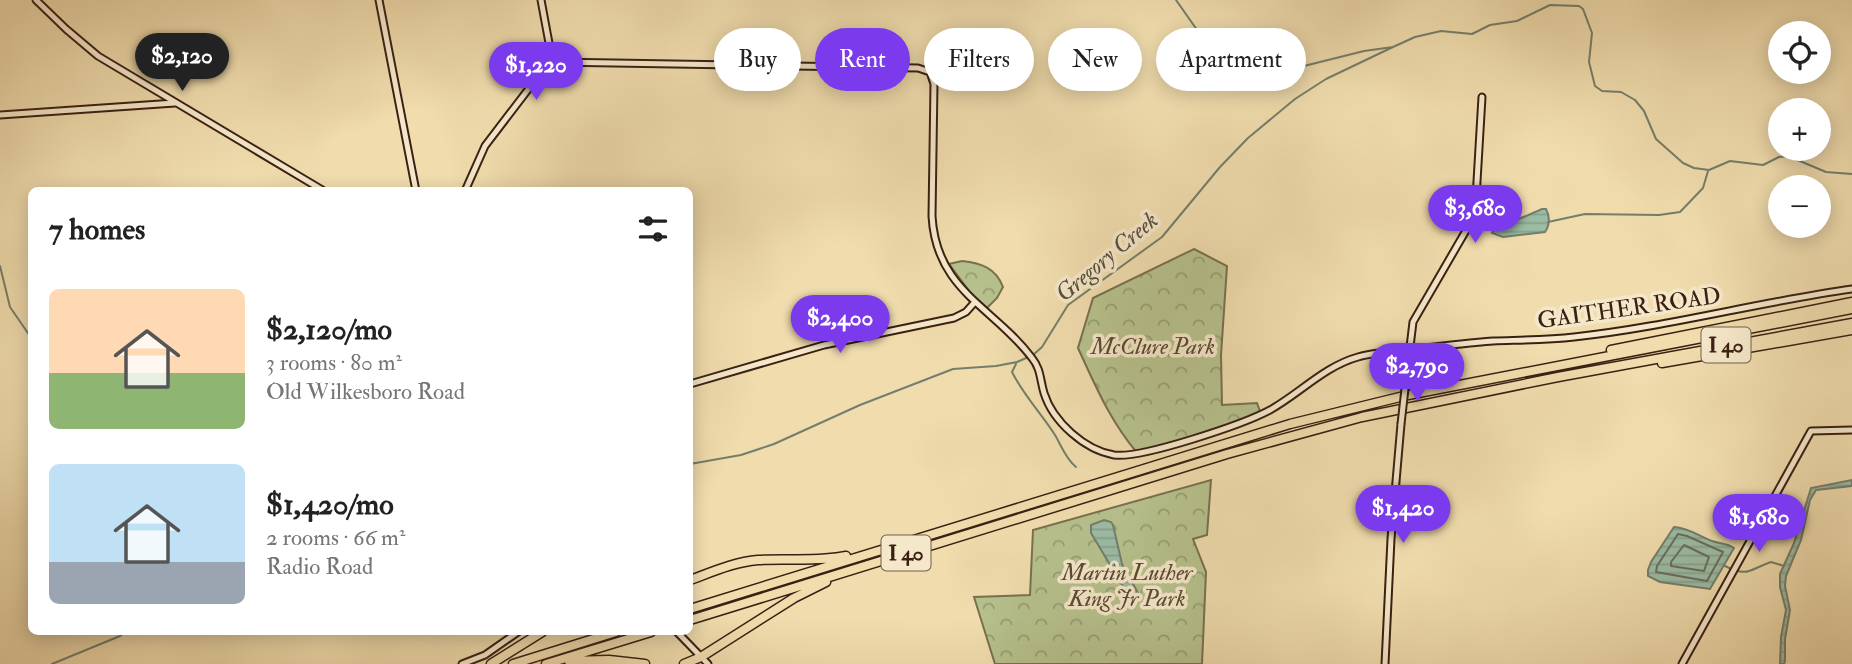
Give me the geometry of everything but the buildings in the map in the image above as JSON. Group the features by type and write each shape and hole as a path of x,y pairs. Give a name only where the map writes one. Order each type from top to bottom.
{"highway":[{"path":"1537,369 1625,346 1852,302"},
{"name":"I 40","path":"693,608 1290,424 1408,395 1852,309"},
{"name":"I 40","path":"693,619 1214,457 1375,414 1852,323"},
{"path":"1600,369 1663,363 1852,331"},
{"path":"693,579 740,563 758,560 835,559 910,541"},
{"path":"684,664 704,661 794,598 863,566"},
{"path":"491,664 537,635"},
{"path":"513,664 607,635"},
{"path":"547,664 641,635"},
{"path":"547,664 586,659 645,664"}],"street":[{"path":"36,0 98,57 317,187"},
{"path":"379,0 415,187"},
{"path":"467,187 485,146 543,70 549,43 541,0"},
{"path":"554,62 925,69 933,78 934,238 942,260 974,303 966,312 954,318 824,345 693,383"},
{"path":"1385,664 1391,540 1410,332 1415,318 1475,215 1482,97"},
{"path":"0,115 175,103"},
{"name":"GAITHER ROAD","path":"974,303 1012,335 1030,355 1039,368 1047,401 1055,416 1068,430 1097,450 1107,454 1130,456 1249,420 1270,410 1330,370 1371,354 1627,330 1852,289"},
{"path":"1682,664 1811,431 1852,430"},
{"path":"462,664 485,654 514,635"},
{"path":"680,635 704,661"}],"green space":[{"name":"McClure Park","path":"1194,249 1227,266 1221,355 1222,405 1257,403 1261,414 1138,454 1111,416 1078,348 1093,298"},
{"path":"962,261 987,268 1000,281 1003,287 987,308 976,300 949,264"},
{"name":"Martin Luther King Jr Park","path":"1211,480 1207,535 1193,539 1206,572 1202,664 995,664 974,597 1030,595 1033,530"}],"water":[{"path":"1546,209 1549,218 1545,232 1503,237 1492,233 1495,226"},
{"path":"1852,480 1852,486 1816,490 1810,500 1801,540 1786,576 1785,586 1790,610 1785,639 1785,661 1780,664 1786,610 1780,587 1780,574 1794,543 1811,488"},
{"path":"1104,520 1113,525 1122,564 1138,593 1130,598 1091,533 1091,525"},
{"path":"1674,527 1734,548 1710,589 1660,582 1648,576 1651,562"}],"waterway":[{"path":"1176,0 1209,47 1235,67 1260,70 1292,69 1364,51 1393,47 1415,37 1441,31 1472,34 1490,25 1517,21 1550,5 1579,6 1583,9 1592,33 1589,62 1595,86 1602,91 1621,92 1635,100 1644,111 1656,139 1683,163 1709,170 1730,161 1763,165 1779,157 1788,156 1826,172 1852,174"},
{"name":"Gregory Creek","path":"693,463 741,455 774,444 860,405 953,369 996,366 1017,362 1033,355 1042,347 1068,305 1162,237 1220,167 1248,138 1295,99 1326,79 1393,47"},
{"path":"1548,222 1585,214 1659,215 1680,212 1703,188 1708,171"},
{"path":"0,266 10,307 28,333"},
{"path":"1016,364 1012,372 1017,381 1076,467"},
{"path":"1725,566 1744,572 1771,562 1784,566"},
{"name":"Gregory Creek","path":"52,664 121,635"}]}
